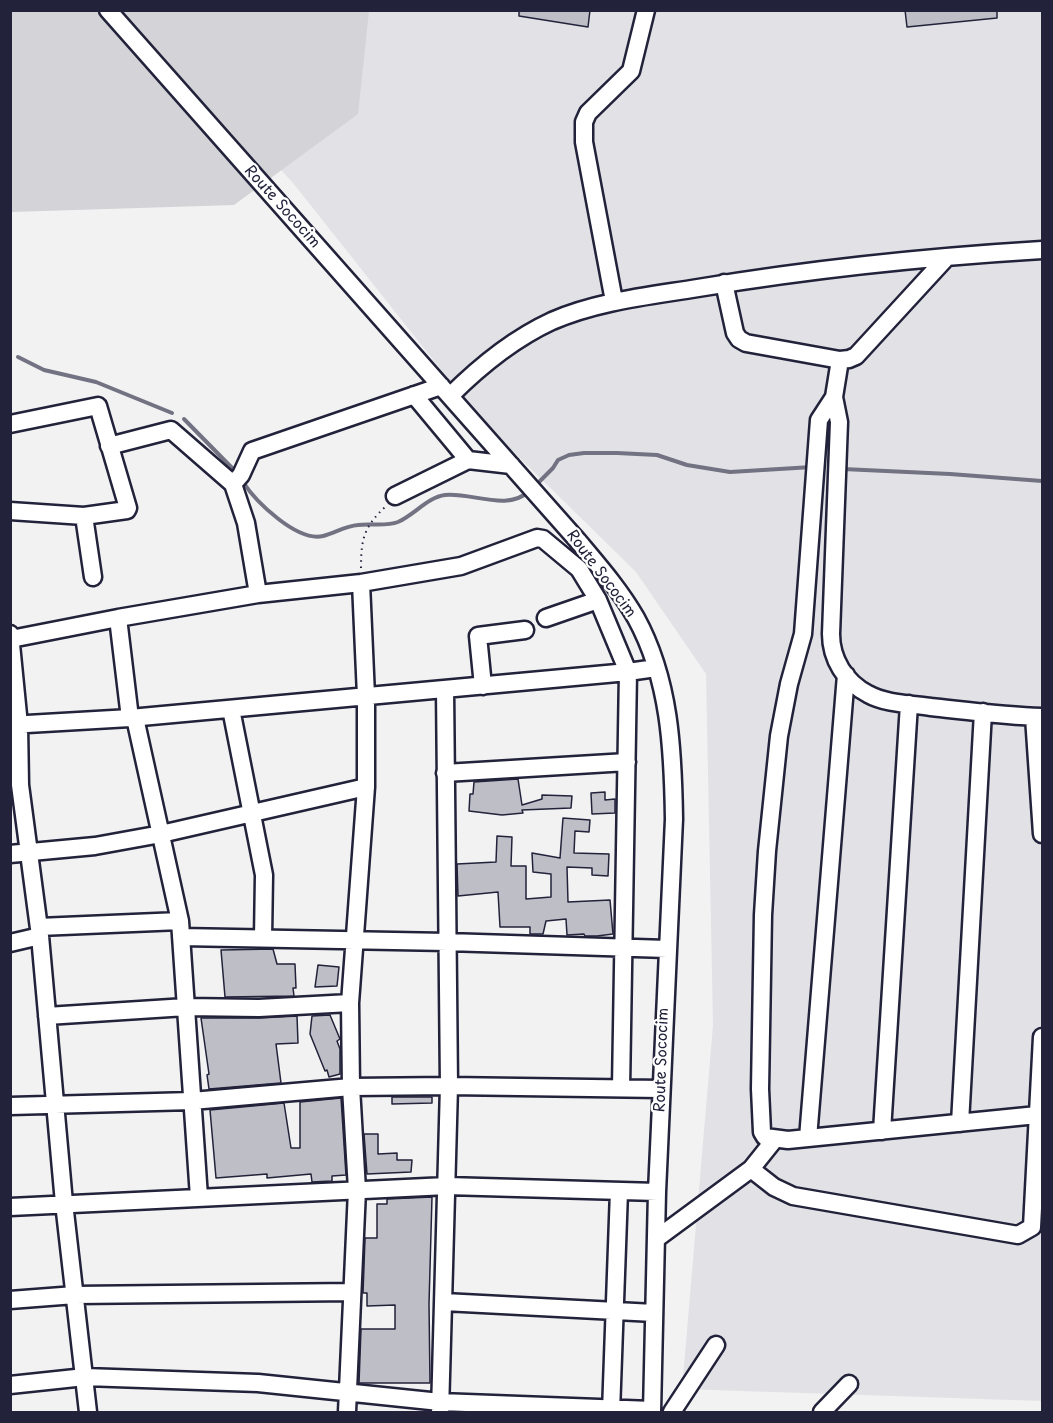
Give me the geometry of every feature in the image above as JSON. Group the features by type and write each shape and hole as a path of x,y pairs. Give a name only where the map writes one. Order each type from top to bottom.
{"street":[{"name":"Route Sococim","path":"108,10 606,574 626,602 644,634 670,721 674,782 657,1192 652,1411"},
{"path":"614,301 584,141 584,122 588,113 631,70 646,10"},
{"path":"233,484 241,475 252,451 414,395 446,391 523,336 552,321 582,310 614,301 836,268 1042,250"},
{"path":"724,283 735,333 746,343 840,360 849,359 856,356 947,257"},
{"path":"840,360 834,397 839,422 831,634 834,659 846,675 870,696 909,704 1038,717 1042,834"},
{"path":"414,395 468,460"},
{"path":"834,397 819,420 803,634 789,684 779,736 767,851 763,915 760,1089 762,1129 764,1136 775,1139 808,1138 1037,1115"},
{"path":"10,424 98,406 128,509 84,516 11,511 10,506"},
{"path":"109,446 171,430 233,484 246,523 258,594"},
{"path":"395,496 468,460 511,465"},
{"path":"84,516 93,577"},
{"path":"812,522 835,523"},
{"path":"11,639 258,594 361,583 461,566 540,538 579,569 598,600 628,672 621,1088"},
{"path":"346,1413 357,1190 351,1087 350,1003 366,787 366,696 361,583"},
{"path":"546,618 598,600"},
{"path":"118,618 133,718 161,834 180,929 199,1197"},
{"path":"483,686 478,636 525,630"},
{"path":"10,634 20,785 39,932 54,1106 88,1413"},
{"path":"803,634 831,634"},
{"path":"15,725 133,718 656,668"},
{"path":"808,1138 846,675"},
{"path":"440,1407 449,1086 445,689"},
{"path":"882,1131 909,704"},
{"path":"231,709 264,875 263,938"},
{"path":"960,1123 983,712"},
{"path":"446,773 627,762"},
{"path":"10,854 95,846 161,834 366,787"},
{"path":"10,943 39,932 180,929 263,938 666,949"},
{"path":"47,1016 186,1007 260,1008 350,1003"},
{"path":"750,1169 793,1196 1018,1235 1032,1227 1042,1037"},
{"path":"10,1106 192,1101 351,1087 661,1089"},
{"path":"656,1239 750,1169 775,1139"},
{"path":"10,1207 447,1186 657,1192"},
{"path":"611,1410 619,1191"},
{"path":"10,1300 75,1294 352,1292"},
{"path":"444,1302 654,1312"},
{"path":"672,1413 716,1345"},
{"path":"10,1385 85,1377 258,1383 347,1391 440,1407 652,1411"},
{"path":"822,1413 849,1384"}],"path":[{"path":"361,583 362,550 368,525 395,496"}],"shaded area":[{"path":"10,11 369,11 358,114 234,205 11,212"},
{"path":"134,11 1042,11 1042,1401 682,1389 713,1025 706,674 636,572 480,419 293,183"}],"building":[{"path":"519,10 590,10 588,27 519,16"},
{"path":"905,10 997,10 997,18 907,27"},
{"path":"518,779 522,805 542,799 542,795 572,796 571,808 522,810 523,813 502,815 469,811 470,794 473,794 474,782"},
{"path":"605,792 605,800 615,799 615,813 592,814 591,793"},
{"path":"563,818 590,820 589,832 575,831 574,853 609,854 608,876 592,875 592,868 567,867 568,902 610,900 613,934 567,935 566,919 546,921 543,934 530,934 530,927 500,927 498,892 458,896 457,864 496,862 497,836 512,837 511,866 526,866 526,899 551,897 551,874 533,872 532,853 560,858"},
{"path":"273,949 277,964 295,964 294,996 225,997 221,950"},
{"path":"318,965 339,967 337,986 315,987"},
{"path":"330,1015 340,1039 337,1041 340,1049 340,1074 329,1077 310,1034 312,1016"},
{"path":"297,1016 298,1043 276,1044 281,1083 209,1089 201,1018"},
{"path":"392,1097 432,1097 432,1103 392,1104"},
{"path":"341,1098 346,1175 332,1176 332,1181 312,1182 311,1174 267,1178 267,1174 216,1178 210,1110 284,1103 291,1148 300,1148 300,1102"},
{"path":"364,1134 378,1134 378,1154 397,1153 397,1160 412,1160 411,1172 367,1174"},
{"path":"432,1197 429,1304 430,1383 359,1383 361,1329 395,1329 395,1305 367,1306 367,1293 363,1293 365,1238 377,1238 377,1204 387,1204 387,1199"}],"waterway":[{"path":"18,357 44,370 96,382 172,413"},
{"path":"184,419 236,472"},
{"path":"535,486 558,460 569,455 584,453 657,455 687,465 730,472 812,467"},
{"path":"843,469 1042,481"},
{"path":"243,482 257,500 278,519 301,533 313,536 323,536 353,526 398,522 439,496 455,495 500,501 520,497 529,491"}]}
